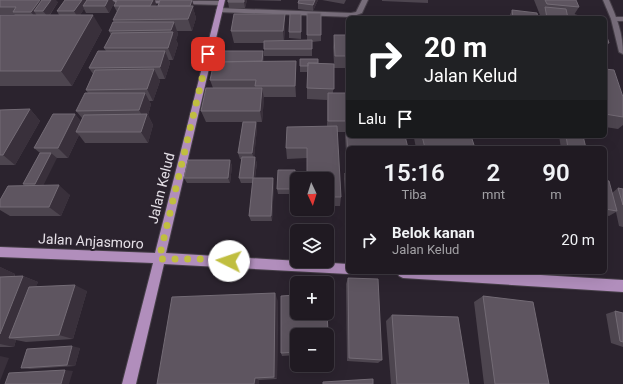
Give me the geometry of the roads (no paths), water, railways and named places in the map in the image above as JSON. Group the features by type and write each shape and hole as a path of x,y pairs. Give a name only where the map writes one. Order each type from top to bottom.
{"main road":[{"name":"Jalan Kelud","path":"129,384 221,4"},
{"name":"Jalan Anjasmoro","path":"0,252 159,259 199,259 346,268"},
{"path":"434,274 623,286"}],"street":[{"path":"115,0 221,4 346,15 359,13 365,0"},
{"path":"606,0 614,19 623,52"},
{"path":"614,19 623,19"}]}
